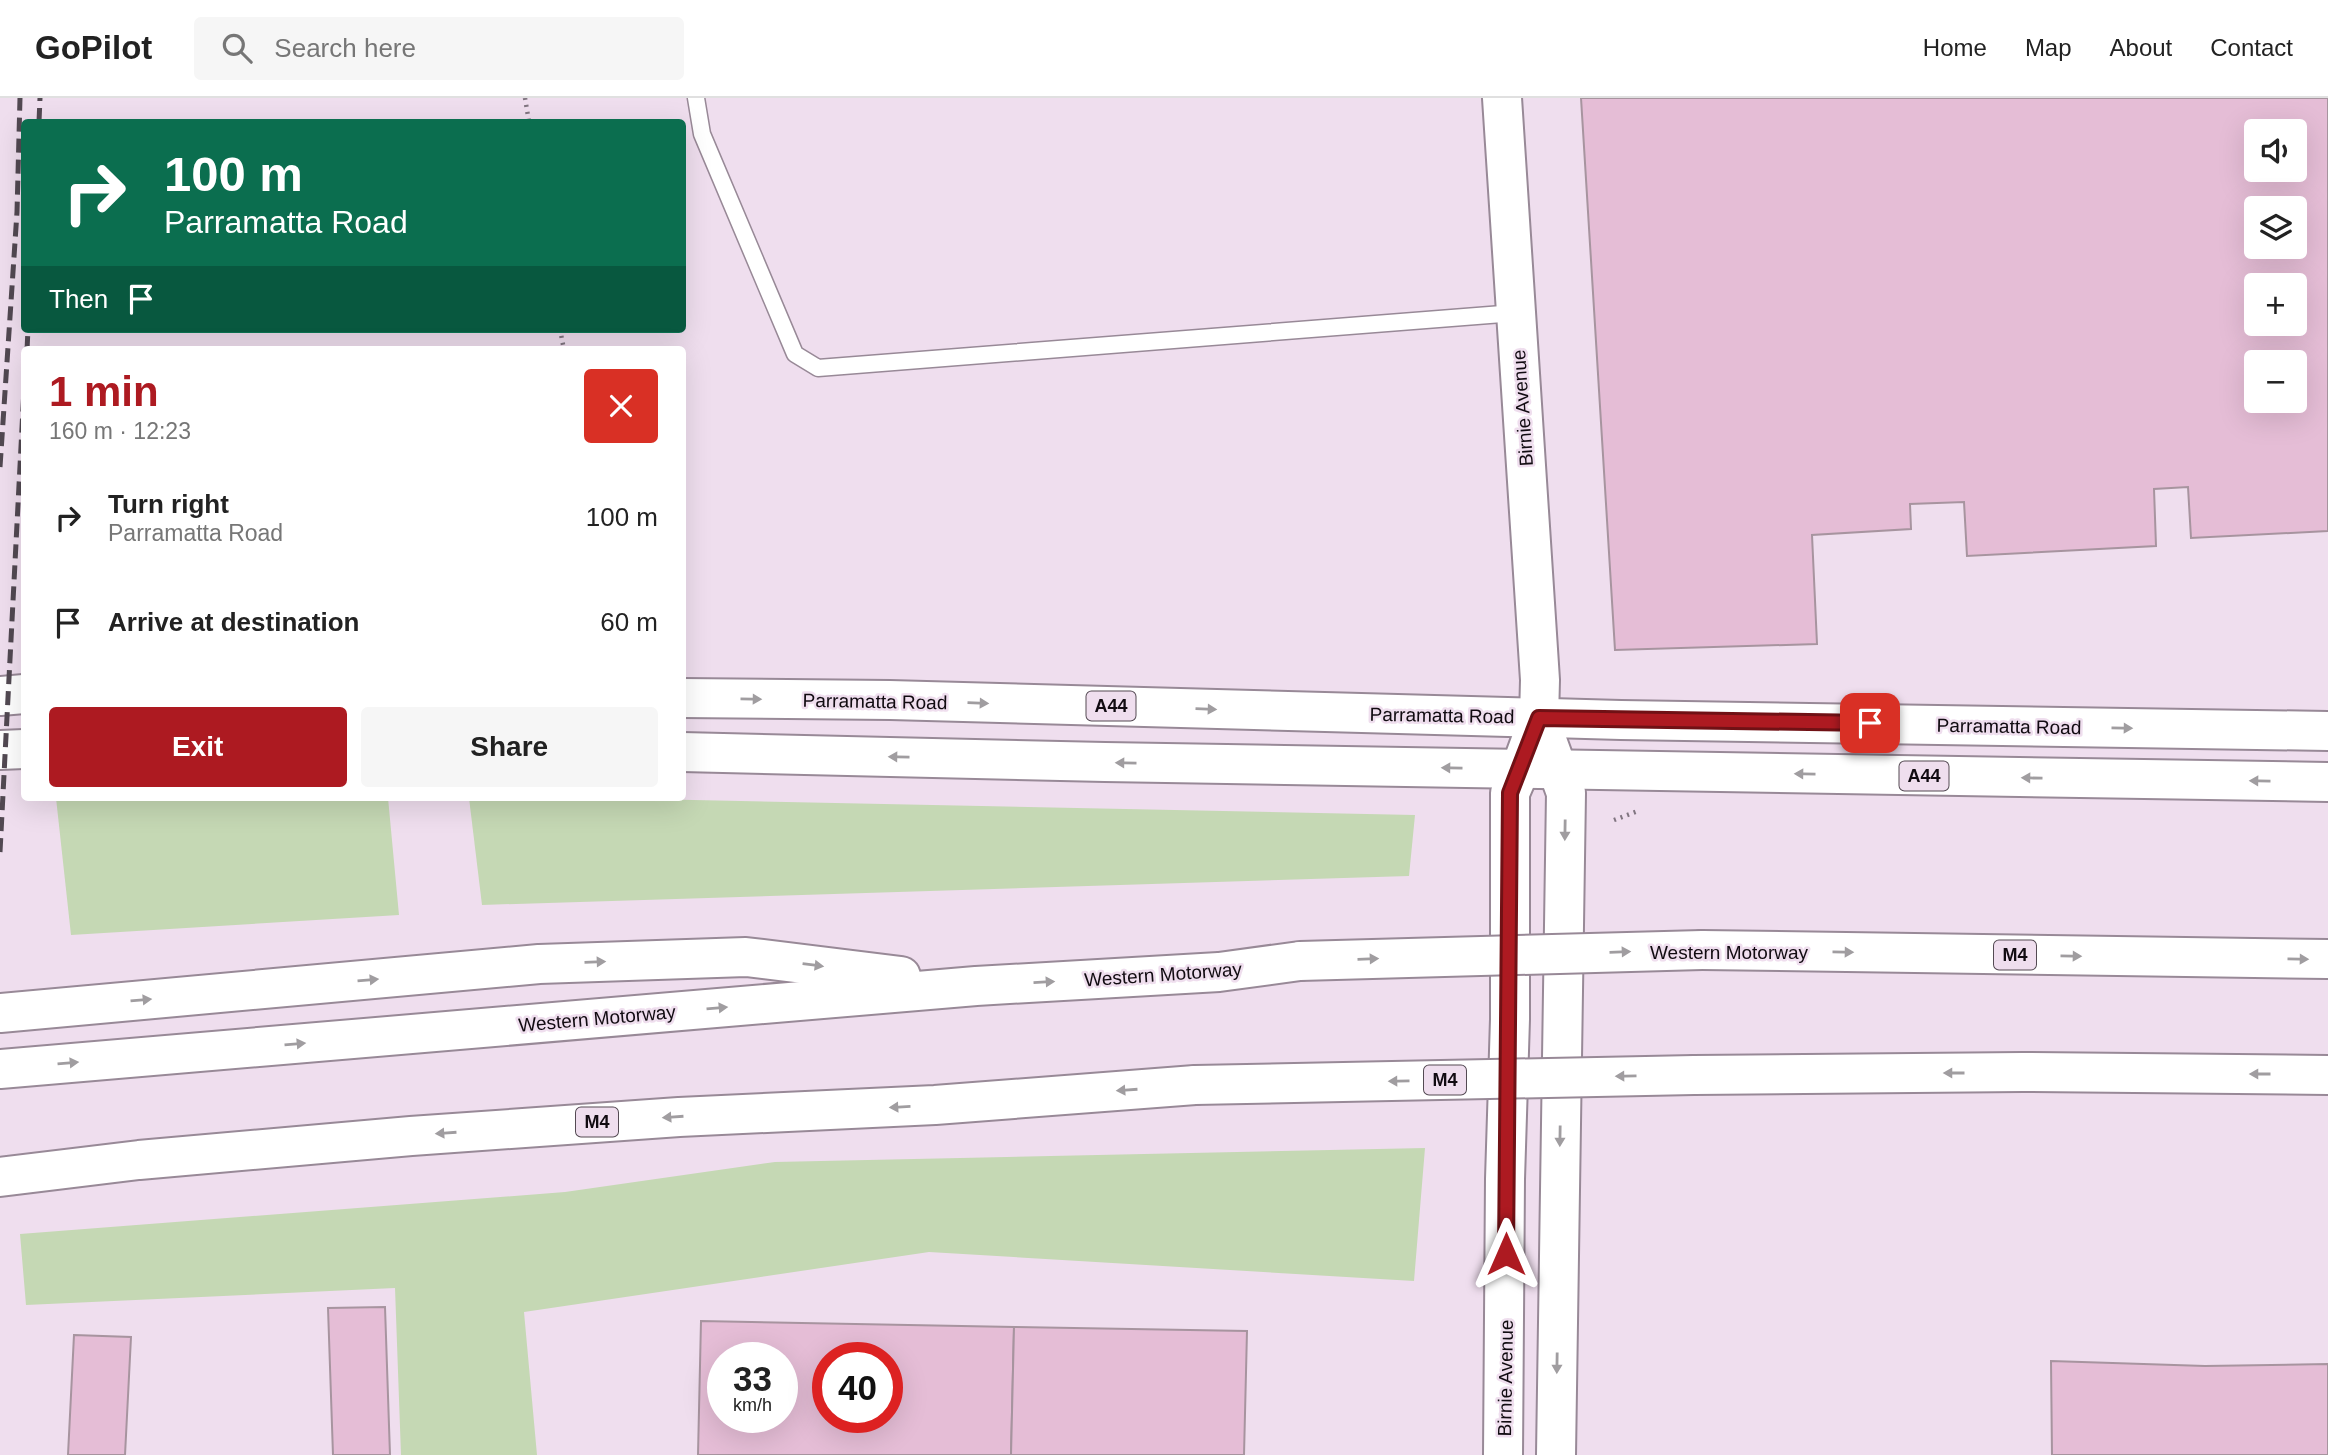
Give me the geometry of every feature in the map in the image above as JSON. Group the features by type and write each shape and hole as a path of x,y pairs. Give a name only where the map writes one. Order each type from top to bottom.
{"main road":[{"name":"Birnie Avenue","path":"1502,98 1540,680 1539,718 1510,793 1510,1019 1505,1179 1503,1455"},
{"path":"0,696 21,694"},
{"name":"Parramatta Road","path":"686,698 890,700 1539,718 2328,731"},
{"name":"Birnie Avenue","path":"1539,718 1566,793 1556,1455"},
{"path":"0,750 21,749"},
{"name":"A44","path":"686,752 1520,770 2328,782"},
{"name":"Western Motorway","path":"0,1069 976,986 1219,972 1300,961 1702,950 2328,959"},
{"name":"M4","path":"0,1013 539,964 746,957 976,986"},
{"name":"M4","path":"0,1177 152,1159 411,1136 679,1116 934,1105 1195,1086 1694,1075 2022,1072 2328,1075"}],"lane":[{"path":"696,98 702,134 795,354 818,368 1516,313"}],"path":[{"path":"525,98 528,119"}],"green space":[{"path":"686,800 1415,815 1409,876 482,905 469,801"},
{"path":"56,801 388,801 399,915 71,935"},
{"path":"1425,1148 1414,1281 929,1252 524,1312 537,1455 401,1455 395,1288 26,1305 20,1234 565,1192 775,1162"}],"building":[{"path":"1581,98 2328,98 2328,531 2191,538 2188,487 2154,489 2156,546 1967,556 1964,502 1910,504 1911,529 1812,535 1817,644 1615,650"},
{"path":"385,1307 390,1455 333,1455 328,1308"},
{"path":"701,1321 1014,1327 1011,1455 698,1455"},
{"path":"1014,1327 1247,1331 1244,1455 1011,1455"},
{"path":"74,1335 131,1337 125,1455 68,1455"},
{"path":"2051,1361 2205,1366 2328,1364 2328,1455 2052,1455"}],"railway":[{"path":"0,467 17,212 20,98"},
{"path":"39,119 40,98"},
{"path":"27,346 28,333"},
{"path":"0,852 21,447"}],"route":[{"path":"1506,1254 1510,793 1539,718 1870,723"}]}
